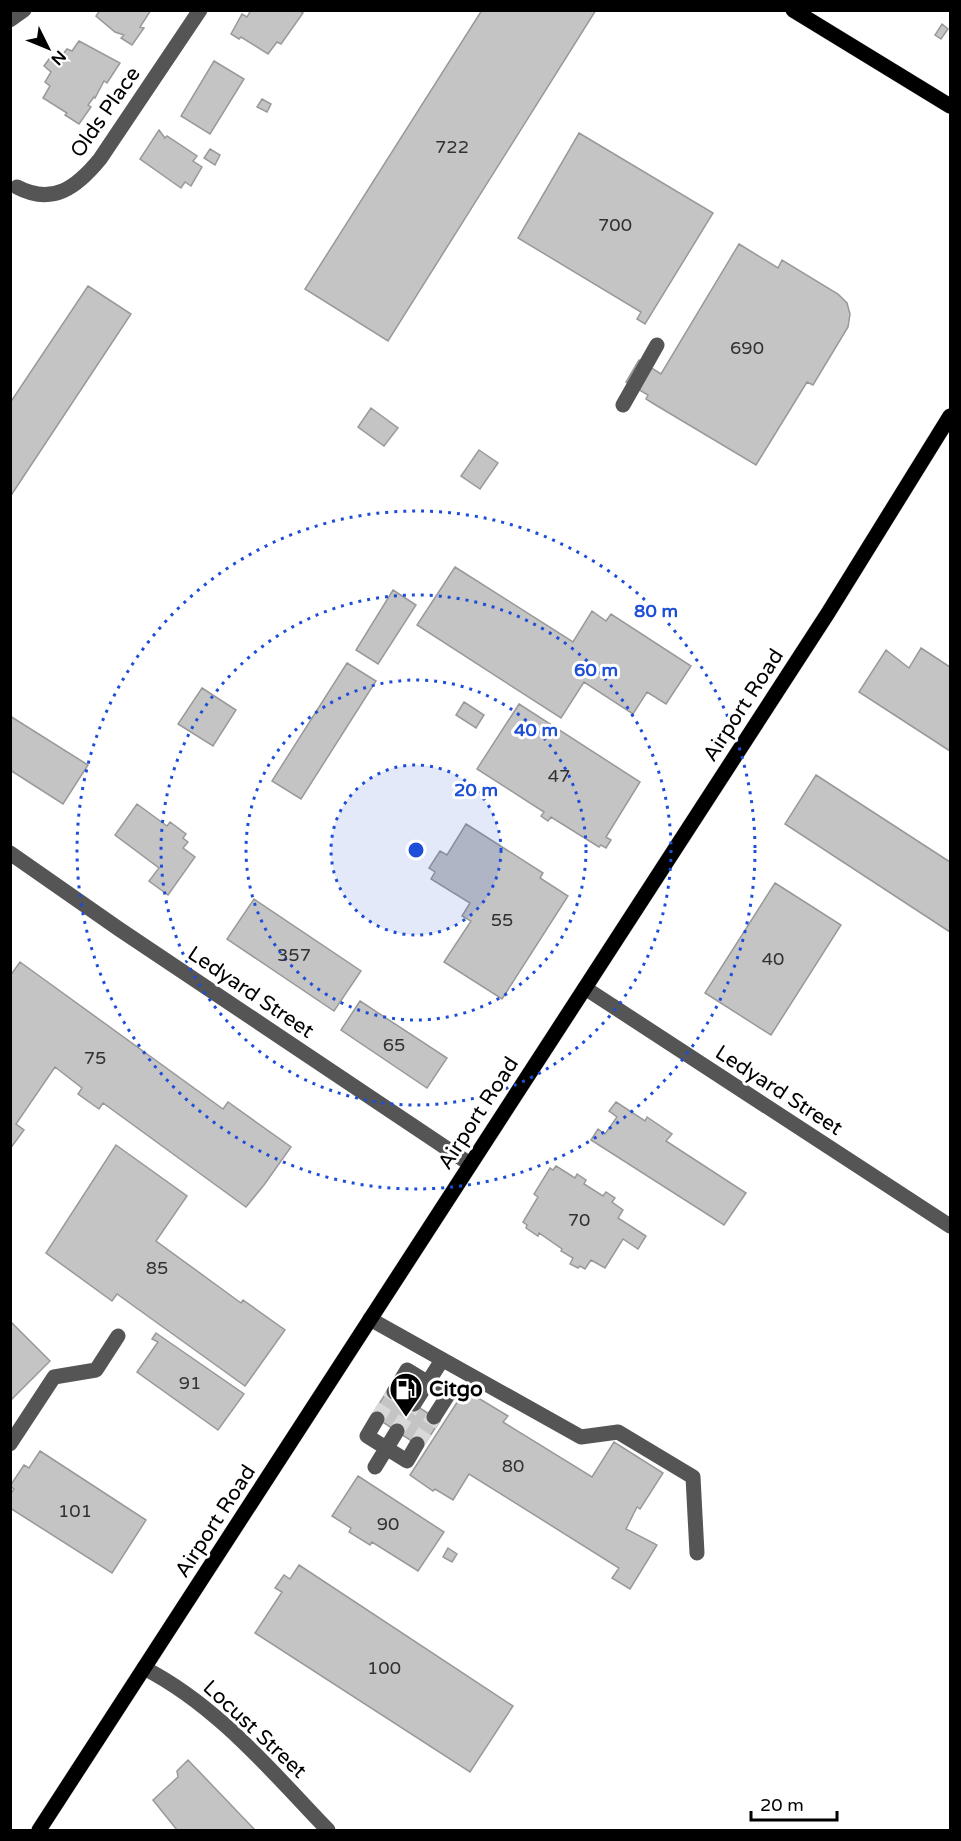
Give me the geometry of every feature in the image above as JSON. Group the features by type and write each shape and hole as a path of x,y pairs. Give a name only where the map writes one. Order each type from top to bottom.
{"main road":[{"path":"793,10 951,106"},
{"name":"Airport Road","path":"39,1830 834,604 951,416"}],"street":[{"path":"10,20 24,10"},
{"name":"Olds Place","path":"17,187 39,195 56,194 72,187 87,175 200,10"},
{"path":"623,405 657,345"},
{"name":"Ledyard Street","path":"10,853 119,929 470,1164"},
{"name":"Ledyard Street","path":"585,988 951,1226"},
{"path":"370,1319 580,1437 618,1432 693,1477 698,1553"},
{"path":"10,1444 54,1377 96,1370 118,1336"},
{"path":"414,1404 442,1360"},
{"path":"394,1392 407,1370 448,1395 434,1417"},
{"path":"377,1419 367,1436 386,1448 407,1461 417,1444"},
{"path":"375,1467 397,1431"},
{"name":"Locust Street","path":"144,1668 182,1690 203,1706 245,1745 328,1830"}],"building":[{"path":"100,10 151,10 140,27 144,28 132,45 121,38 124,35 115,32 96,16"},
{"path":"251,10 298,10 303,13 281,44 277,42 268,54 241,37 239,39 231,34 242,14 247,17"},
{"path":"482,10 596,10 388,341 305,289"},
{"path":"942,24 948,29 941,39 935,35"},
{"path":"79,41 120,63 107,83 104,81 95,98 88,105 91,107 79,124 65,115 67,113 43,98 50,86 45,82 51,72 44,66 52,55 59,59 67,49 72,51"},
{"path":"214,61 244,79 210,134 181,116"},
{"path":"262,99 271,104 267,112 257,107"},
{"path":"159,130 165,138 167,136 197,156 193,161 202,167 191,186 185,182 181,188 140,159"},
{"path":"579,133 713,213 645,324 637,319 641,312 518,238"},
{"path":"210,149 220,155 215,165 204,158"},
{"path":"739,244 778,268 782,260 838,294 847,303 850,314 848,327 813,385 807,382 756,465 646,399 648,395 626,382 639,360 661,374"},
{"path":"88,286 131,314 10,497 10,403"},
{"path":"371,408 398,428 384,446 358,427"},
{"path":"479,450 498,463 480,489 461,476"},
{"path":"455,567 573,642 592,611 606,621 611,614 691,666 666,704 647,692 633,714 584,682 561,718 417,625"},
{"path":"393,590 416,605 378,664 356,650"},
{"path":"921,648 950,667 950,751 859,692 886,650 909,668"},
{"path":"347,663 376,681 301,799 272,781"},
{"path":"202,688 236,710 213,746 178,724"},
{"path":"464,702 484,715 476,728 456,715"},
{"path":"519,704 640,782 606,837 611,840 606,848 601,845 599,847 551,817 548,821 541,816 544,812 477,769"},
{"path":"10,716 88,765 63,804 10,770"},
{"path":"816,775 950,862 950,932 785,824"},
{"path":"137,804 167,826 170,822 186,834 183,838 188,842 183,848 195,857 168,895 149,881 159,868 115,835"},
{"path":"466,824 543,873 540,878 568,896 502,999 444,962 471,921 462,916 470,903 431,879 435,872 429,868 440,851 447,855"},
{"path":"775,883 841,925 771,1035 705,993"},
{"path":"254,899 361,971 334,1011 227,939"},
{"path":"20,962 223,1109 228,1102 291,1147 246,1207 103,1103 99,1109 78,1094 82,1088 55,1067 16,1124 24,1130 10,1149 10,976"},
{"path":"360,1001 447,1058 427,1088 341,1030"},
{"path":"616,1102 645,1121 647,1117 672,1134 666,1141 746,1193 724,1225 591,1140 598,1129 605,1134 617,1117 609,1111"},
{"path":"116,1145 187,1196 156,1241 241,1303 243,1300 285,1330 245,1386 117,1294 112,1301 46,1253"},
{"path":"556,1166 575,1178 577,1174 586,1180 584,1184 603,1196 606,1192 615,1198 612,1202 623,1210 618,1218 646,1236 638,1249 623,1239 605,1268 591,1260 585,1269 580,1266 578,1268 570,1264 573,1258 561,1251 562,1249 539,1233 538,1236 526,1228 527,1225 523,1222 538,1197 534,1194 550,1168 553,1170"},
{"path":"10,1321 50,1361 10,1401"},
{"path":"156,1333 244,1394 218,1430 137,1372 158,1342 152,1339"},
{"name":"Citgo","path":"389,1388 440,1421 422,1448 372,1415"},
{"path":"465,1390 508,1416 503,1422 592,1477 614,1442 663,1473 640,1509 637,1507 626,1529 657,1545 630,1589 612,1578 619,1568 469,1474 453,1500 435,1489 433,1491 410,1475"},
{"path":"40,1451 146,1520 112,1573 10,1508 10,1495 14,1489 10,1486 24,1465 29,1468"},
{"path":"358,1476 444,1532 418,1571 372,1542 370,1545 349,1532 351,1528 332,1516"},
{"path":"448,1548 457,1554 452,1562 443,1557"},
{"path":"299,1565 513,1706 470,1772 255,1633 282,1592 275,1588 284,1575 290,1579"},
{"path":"188,1760 255,1830 177,1830 153,1800 178,1777 177,1771"}],"tunnel":[{"path":"377,1419 394,1392"},
{"path":"397,1431 414,1404"},
{"path":"417,1444 434,1417"}],"place":[{"name":"Citgo","path":"406,1418"}]}
